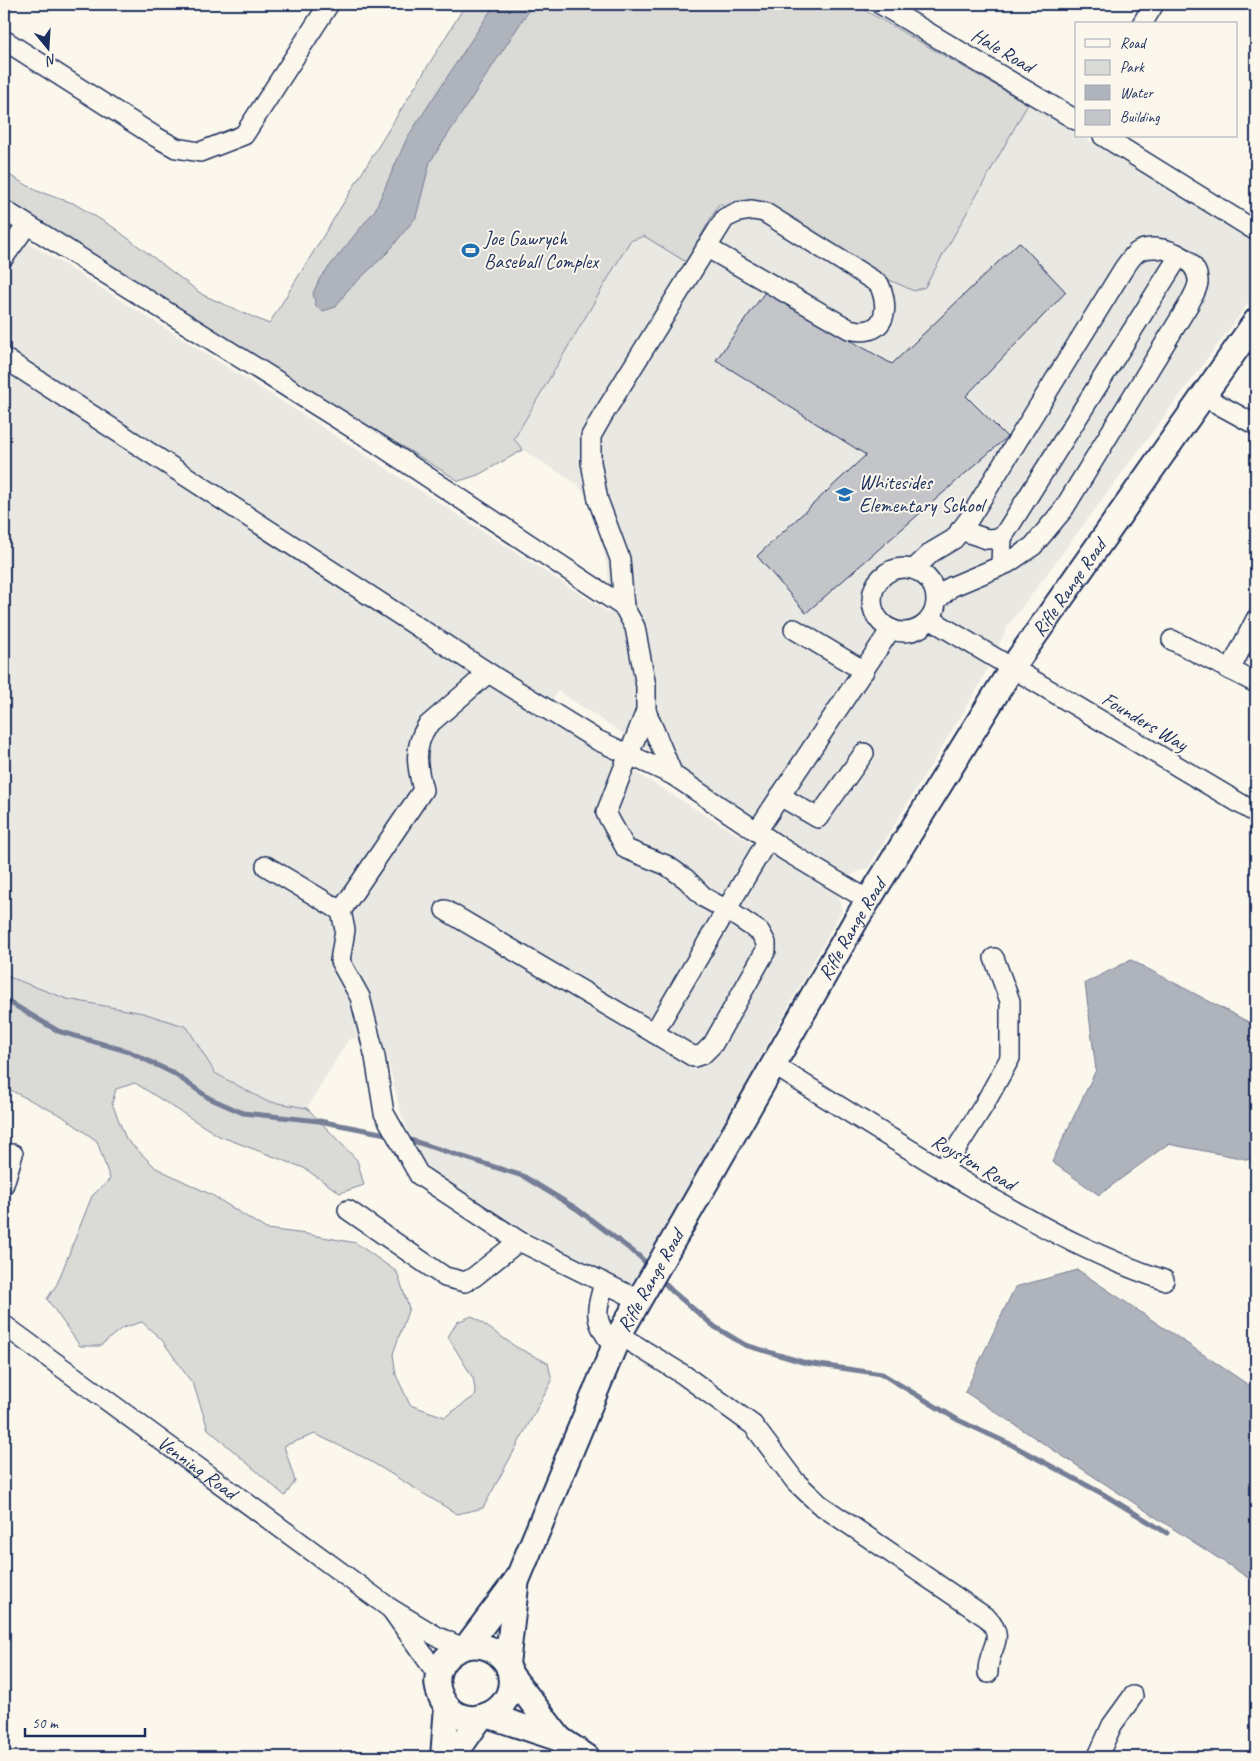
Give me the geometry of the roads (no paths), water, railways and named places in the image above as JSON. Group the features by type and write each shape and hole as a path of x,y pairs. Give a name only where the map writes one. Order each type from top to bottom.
{"main road":[{"name":"Rifle Range Road","path":"464,1646 518,1578 616,1342 772,1064 868,900 1012,668 1256,321"},
{"name":"Rifle Range Road","path":"509,1670 518,1578"},
{"path":"560,1739 509,1670 500,1654 490,1648 478,1645 464,1646 448,1656 438,1675 439,1692 447,1706 463,1716 484,1716 560,1739 588,1757"},
{"path":"453,1757 484,1716 498,1709 506,1700 510,1688 509,1670"},
{"path":"443,1757 447,1706"}],"street":[{"path":"4,40 176,148 200,152 244,135 329,4"},
{"name":"Hale Road","path":"880,4 1075,119"},
{"path":"1143,22 1154,4"},
{"path":"1106,138 1256,231"},
{"path":"4,210 378,444 624,607"},
{"path":"446,910 694,1057 703,1054 713,1044 766,950 766,943 760,932 705,898 686,879 666,865 626,848 606,813 630,757 646,711 646,686 635,627 624,607 620,558 598,500 591,462 591,436 706,247 725,218 738,212 752,210 764,212 879,284 886,307 884,318 874,328 862,332 849,329 706,247"},
{"path":"4,257 27,225"},
{"path":"914,570 932,552 954,539 1124,268 1137,251 1152,247 1171,251 1188,262 1197,274 1198,284 1189,304 1063,510 1033,546 1001,566 950,587 937,600 930,619 913,631 902,632 891,629 882,623 876,615 872,604 873,593 877,583 889,572 904,568 914,570 930,581 937,600"},
{"path":"1001,566 1002,538 1179,256"},
{"path":"4,358 488,672 597,740 630,757 673,775 763,835 868,900"},
{"path":"1203,396 1256,425"},
{"path":"960,530 987,539 1002,538"},
{"name":"Founders Way","path":"930,619 1256,813"},
{"path":"1230,670 1256,619"},
{"path":"794,629 864,671"},
{"path":"654,1033 727,910 780,796 891,629"},
{"path":"1172,640 1256,683"},
{"path":"341,911 423,790 416,762 420,737 427,726 488,672"},
{"path":"646,711 673,775"},
{"path":"780,796 818,818 864,753"},
{"path":"266,866 341,911 346,930 340,961 360,997 375,1057 384,1114 419,1175 519,1241 639,1300"},
{"path":"942,1170 984,1105 1010,1058 1010,1001 994,958"},
{"name":"Royston Road","path":"772,1064 942,1170 1065,1240 1133,1270 1164,1280"},
{"path":"4,1184 13,1154"},
{"path":"348,1210 445,1277 464,1282 474,1277 519,1241"},
{"path":"604,1283 596,1311 601,1328 616,1342 684,1375 753,1425 795,1481 818,1504 987,1618 995,1626 997,1640 987,1660 988,1673"},
{"name":"Venning Road","path":"4,1325 391,1609 436,1636 464,1646"},
{"name":"Venning Road","path":"391,1609 438,1675"},
{"path":"1098,1757 1112,1725 1133,1696"}],"water":[{"path":"495,4 533,4 430,162 416,217 388,252 346,292 336,307 323,311 316,307 313,293 320,278 375,210 407,138"},
{"path":"1131,960 1256,1026 1256,1161 1168,1144 1099,1195 1052,1162 1096,1070 1085,983"},
{"path":"1078,1270 1256,1390 1256,1583 965,1392 1015,1287"}],"waterway":[{"path":"4,999 58,1031 130,1052 173,1073 209,1098 243,1113 319,1121 391,1135"},
{"path":"404,1138 523,1176 577,1209 639,1256 650,1267"},
{"path":"659,1277 672,1291 715,1327 745,1345 806,1363 882,1374 958,1420 1012,1445 1103,1494 1167,1533"}],"place":[{"name":"Joe Gawrych Baseball Complex","path":"470,250"},
{"name":"Whitesides Elementary School","path":"845,494"}]}
